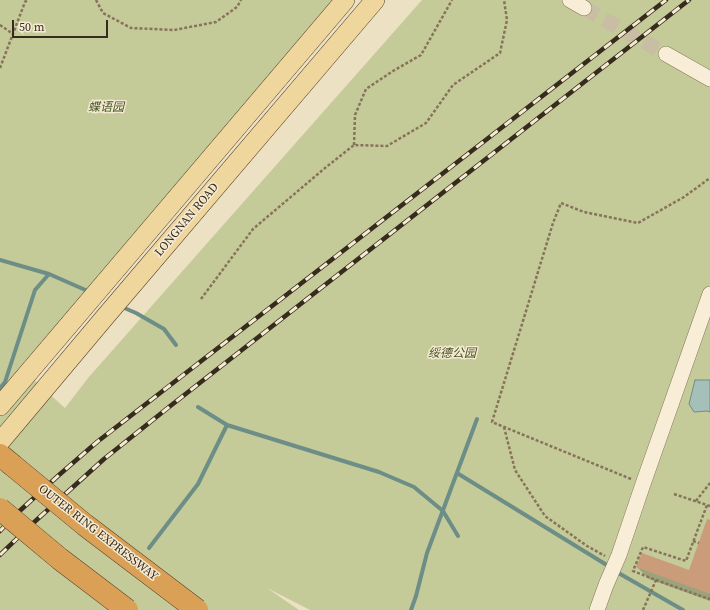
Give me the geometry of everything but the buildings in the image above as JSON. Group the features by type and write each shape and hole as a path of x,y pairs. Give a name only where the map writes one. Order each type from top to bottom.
{"highway":[{"name":"OUTER RING EXPRESSWAY","path":"0,455 85,525 197,610"},
{"path":"0,509 60,559 127,610"}],"main road":[{"name":"LONGNAN ROAD","path":"0,406 345,0"},
{"name":"LONGNAN ROAD","path":"0,442 375,0"}],"street":[{"path":"570,0 584,8"},
{"path":"666,54 710,79"},
{"path":"598,610 710,294"}],"path":[{"path":"0,68 27,0"},
{"path":"96,0 103,13 131,28 174,30 216,22 237,7 241,0"},
{"path":"354,145 355,115 366,89 421,55 452,0"},
{"path":"201,299 253,229 325,168 354,145 387,146 426,123 453,85 500,53 507,20 504,0"},
{"path":"0,25 13,34"},
{"path":"643,484 492,422 553,223 561,203 584,212 638,222 684,197 710,178"},
{"path":"504,427 515,470 545,516 588,546 617,559"},
{"path":"696,501 710,483"},
{"path":"674,494 708,505 686,561 643,547 633,571 709,599 710,595"},
{"path":"693,541 698,543"},
{"path":"643,610 656,580"}],"green space":[{"name":"绥德公园","path":"0,0 342,0 20,367 65,408 88,378 422,0 710,0 710,610 310,610 267,588 299,610 0,610"}],"water":[{"path":"695,380 710,380 710,412 694,412 689,404"}],"waterway":[{"path":"0,260 49,274 90,292"},
{"path":"0,388 5,382 35,290 49,274"},
{"path":"122,307 164,329 176,345"},
{"path":"198,407 227,425 379,472 414,487 443,511 458,536"},
{"path":"411,610 427,553 477,419"},
{"path":"149,548 198,484 227,425"},
{"path":"457,473 610,567"},
{"path":"615,571 683,610"}],"tunnel":[{"path":"584,8 666,54"}],"railway":[{"path":"0,531 13,517 97,442 666,0"},
{"path":"0,555 104,459 689,0"}],"park label":[{"name":"蝶语园","path":"106,108"}]}
